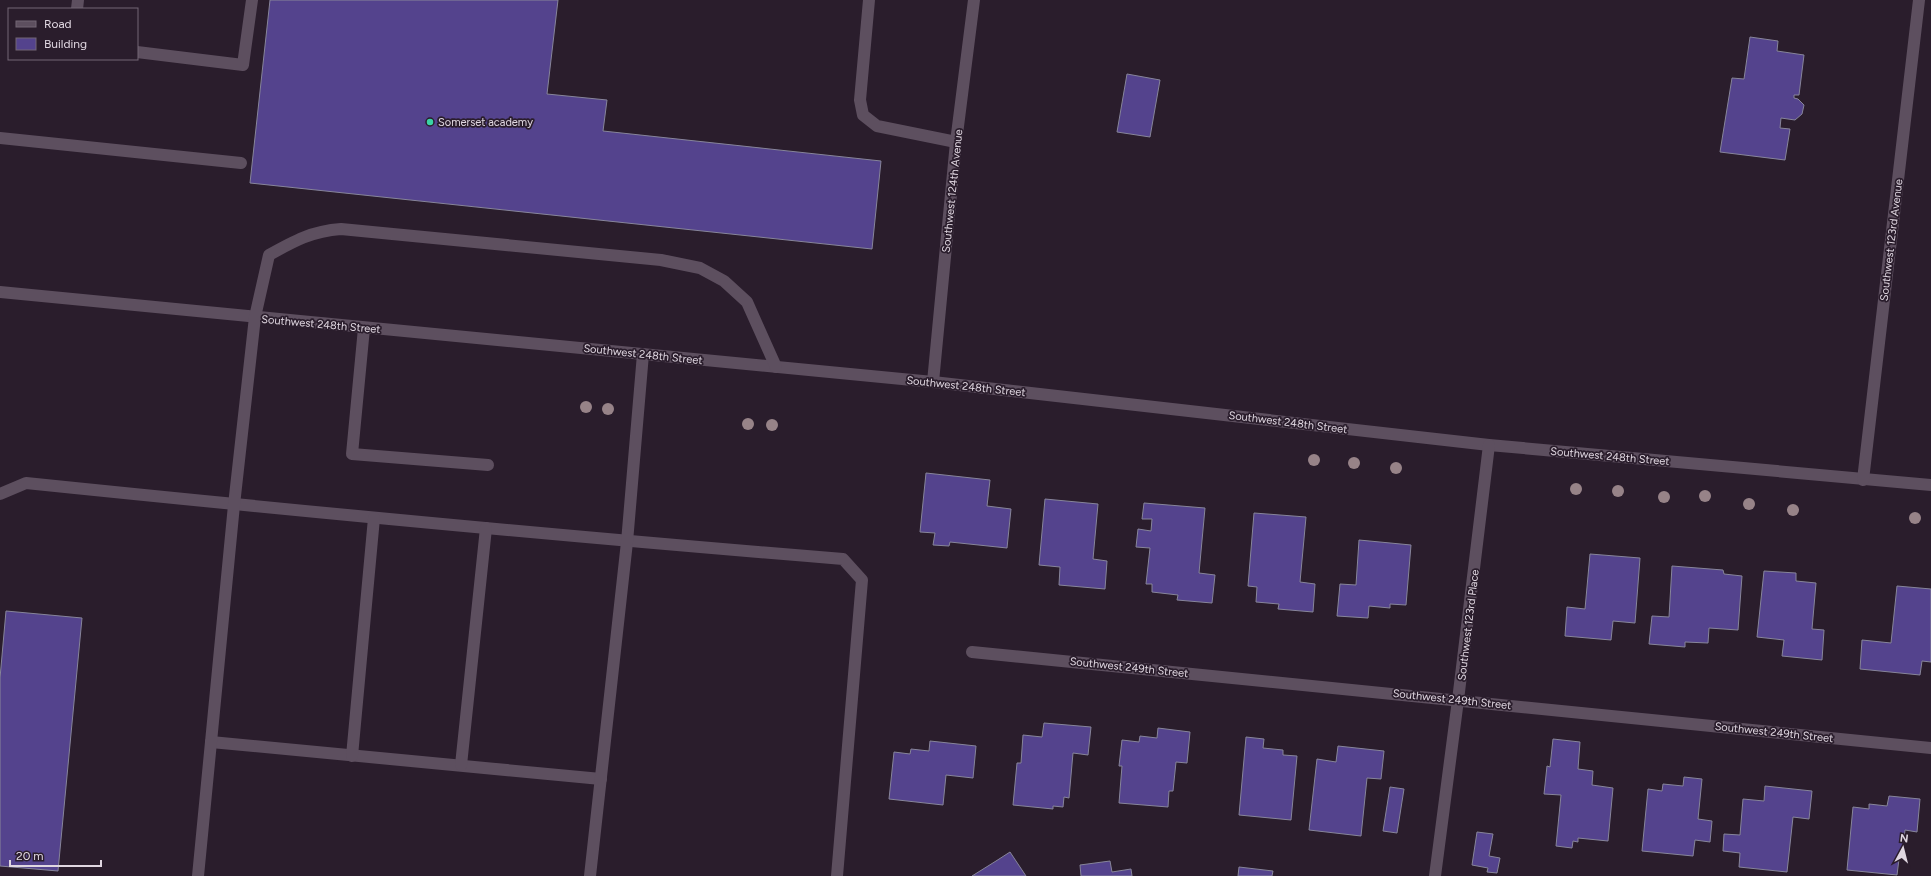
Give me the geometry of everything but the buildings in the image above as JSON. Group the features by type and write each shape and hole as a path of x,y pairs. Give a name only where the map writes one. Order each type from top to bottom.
{"street":[{"path":"138,52 243,65 252,0"},
{"path":"869,0 860,100 863,115 877,126 956,142"},
{"name":"Southwest 124th Avenue","path":"933,382 956,142 974,0"},
{"name":"Southwest 123rd Avenue","path":"1863,480 1919,0"},
{"path":"0,138 241,163"},
{"path":"198,876 234,505 255,317 269,255 299,238 323,230 341,229 661,260 700,268 724,280 747,302 776,367"},
{"name":"Southwest 248th Street","path":"0,292 933,382 1489,445 1931,485"},
{"path":"364,328 352,454 488,465"},
{"path":"590,876 627,542 643,354"},
{"name":"Southwest 123rd Place","path":"1435,876 1489,445"},
{"path":"0,494 26,483 234,505 627,542 843,559 862,580 837,876"},
{"path":"352,756 374,518"},
{"path":"461,766 486,528"},
{"name":"Southwest 249th Street","path":"972,652 1931,748"},
{"path":"211,742 601,779"}],"place":[{"name":"Somerset academy","path":"430,122"}]}
